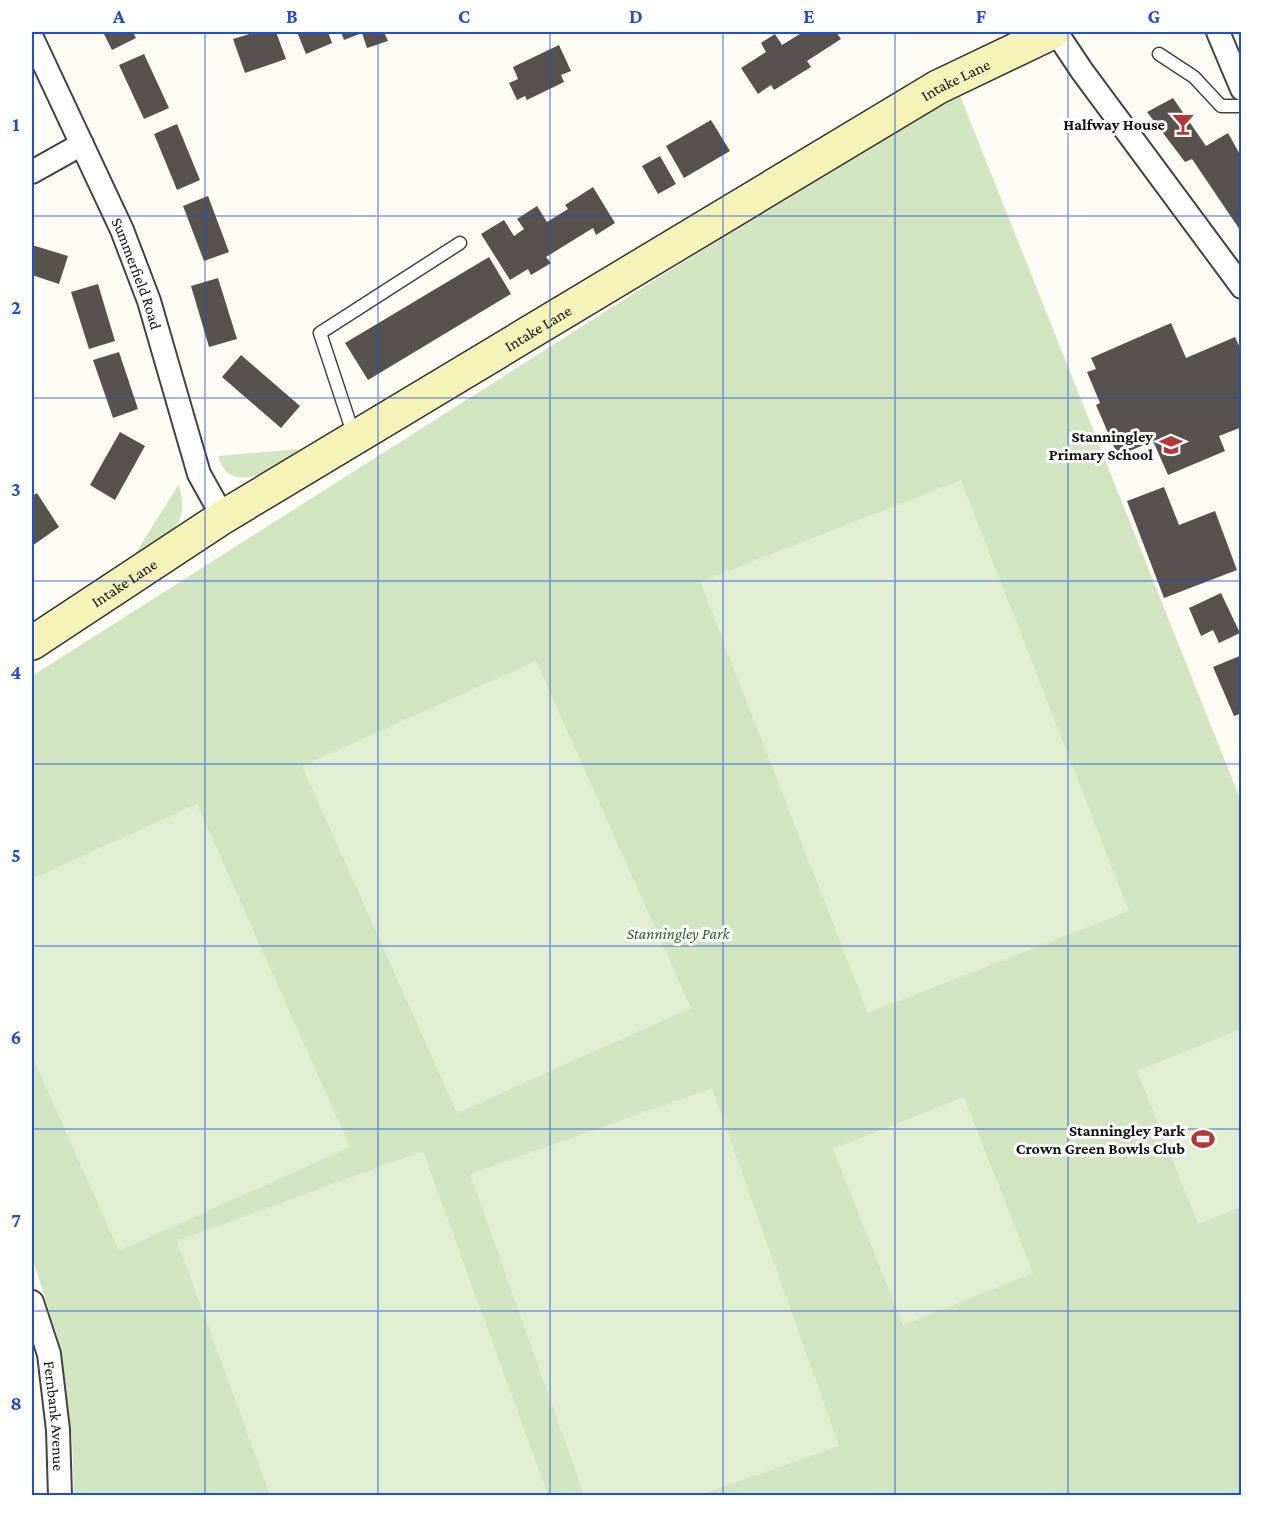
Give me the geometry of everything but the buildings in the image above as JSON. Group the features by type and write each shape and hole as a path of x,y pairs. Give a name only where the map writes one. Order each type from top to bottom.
{"street":[{"path":"1054,32 1242,287"},
{"name":"Intake Lane","path":"32,643 223,517 938,87 1054,32"},
{"path":"1218,32 1242,89"},
{"name":"Summerfield Road","path":"32,38 122,230 149,301 199,474 223,517"},
{"path":"32,172 82,144"},
{"name":"Fernbank Avenue","path":"32,1302 49,1354 58,1430 60,1496"}],"lane":[{"path":"1159,54 1194,77 1221,106 1242,106"},
{"path":"355,438 320,333 460,243"}],"green space":[{"name":"Stanningley Park","path":"957,88 1241,801 1241,1495 74,1495 72,1436 57,1335 32,1257 32,676"},
{"path":"300,449 268,470 244,478 233,476 224,469 218,456"},
{"path":"961,480 1129,911 868,1013 700,582"},
{"path":"179,484 182,511 174,528 158,541 135,554"},
{"path":"536,661 691,1008 457,1113 302,766"},
{"path":"197,804 350,1147 119,1251 32,1056 32,879"},
{"name":"Stanningley Park Crown Green Bowls Club","path":"1241,1029 1241,1207 1198,1224 1137,1071"},
{"path":"712,1088 839,1446 700,1495 584,1495 470,1174"},
{"path":"964,1097 1033,1273 903,1325 833,1149"},
{"path":"423,1151 548,1495 270,1495 177,1241"}],"place":[{"name":"Halfway House","path":"1183,124"},
{"name":"Stanningley Primary School","path":"1171,445"},
{"name":"Stanningley Park Crown Green Bowls Club","path":"1203,1139"}]}
